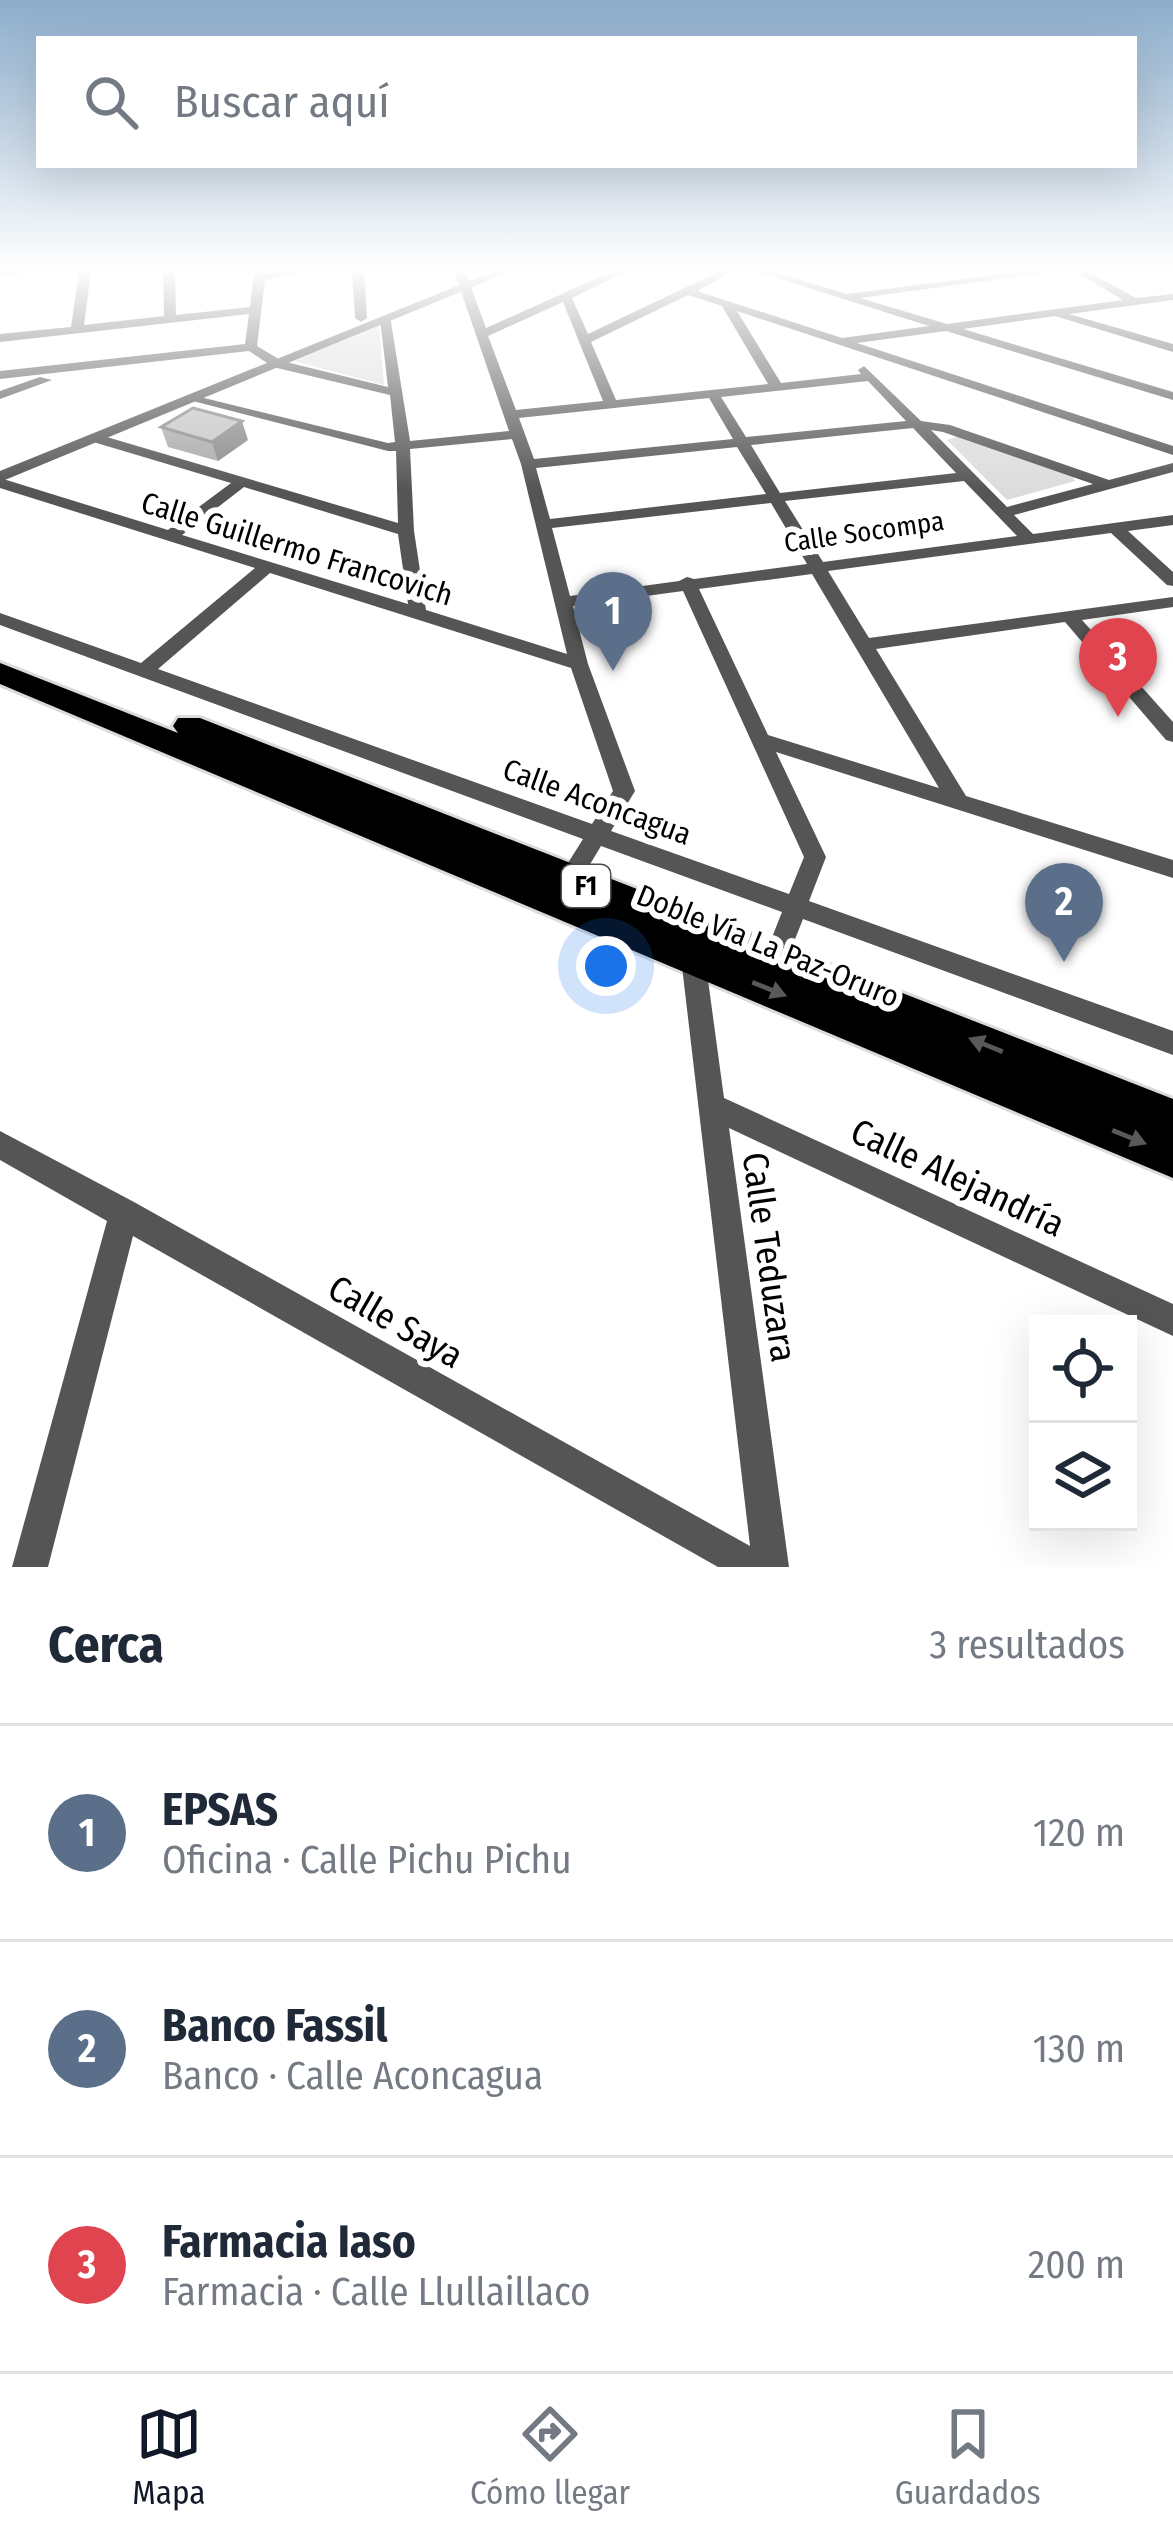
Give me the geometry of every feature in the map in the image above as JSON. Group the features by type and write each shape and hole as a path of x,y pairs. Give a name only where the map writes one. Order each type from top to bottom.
{"highway":[{"name":"Doble Vía La Paz-Oruro","path":"0,650 1173,1120"},
{"name":"Doble Vía La Paz-Oruro","path":"0,673 1173,1156"}],"street":[{"path":"256,344 256,352"},
{"path":"0,462 280,344"},
{"path":"0,480 326,344"},
{"path":"389,344 404,446 406,531 418,616"},
{"path":"489,344 528,464 579,664 623,791 569,879"},
{"path":"588,344 611,404"},
{"path":"751,344 777,387"},
{"path":"840,344 1027,537"},
{"path":"845,344 1173,451"},
{"path":"1003,344 1173,396"},
{"path":"0,375 256,352 278,364 394,392"},
{"path":"0,395 86,366"},
{"path":"192,399 377,445 404,446 611,404 872,377"},
{"path":"713,394 958,801"},
{"path":"528,464 915,424 945,428 1107,484"},
{"path":"95,438 406,531"},
{"path":"1003,514 1173,466"},
{"path":"544,524 966,476"},
{"name":"Calle Guillermo Francovich","path":"0,480 579,664"},
{"path":"169,537 242,482"},
{"name":"Calle Socompa","path":"562,602 1173,520"},
{"path":"1114,527 1173,581"},
{"path":"143,671 266,568"},
{"path":"688,582 815,857 775,960"},
{"path":"867,644 1173,602"},
{"path":"1070,617 1173,735"},
{"name":"Calle Aconcagua","path":"0,620 1173,1043"},
{"path":"764,741 1173,869"},
{"name":"Calle Teduzara","path":"693,958 771,1567"},
{"name":"Calle Alejandría","path":"710,1106 1173,1320"},
{"name":"Calle Saya","path":"0,1145 753,1567"},
{"path":"30,1567 124,1212"}],"shaded area":[{"path":"335,344 381,344 384,385 294,361"},
{"path":"958,436 1073,476 1075,481 1007,500 947,440"}],"building":[{"path":"193,408 242,421 212,442 161,427"}],"place":[{"name":"EPSAS","path":"613,671"},
{"name":"Farmacia Iaso","path":"1118,717"},
{"name":"Banco Fassil","path":"1064,962"}]}
